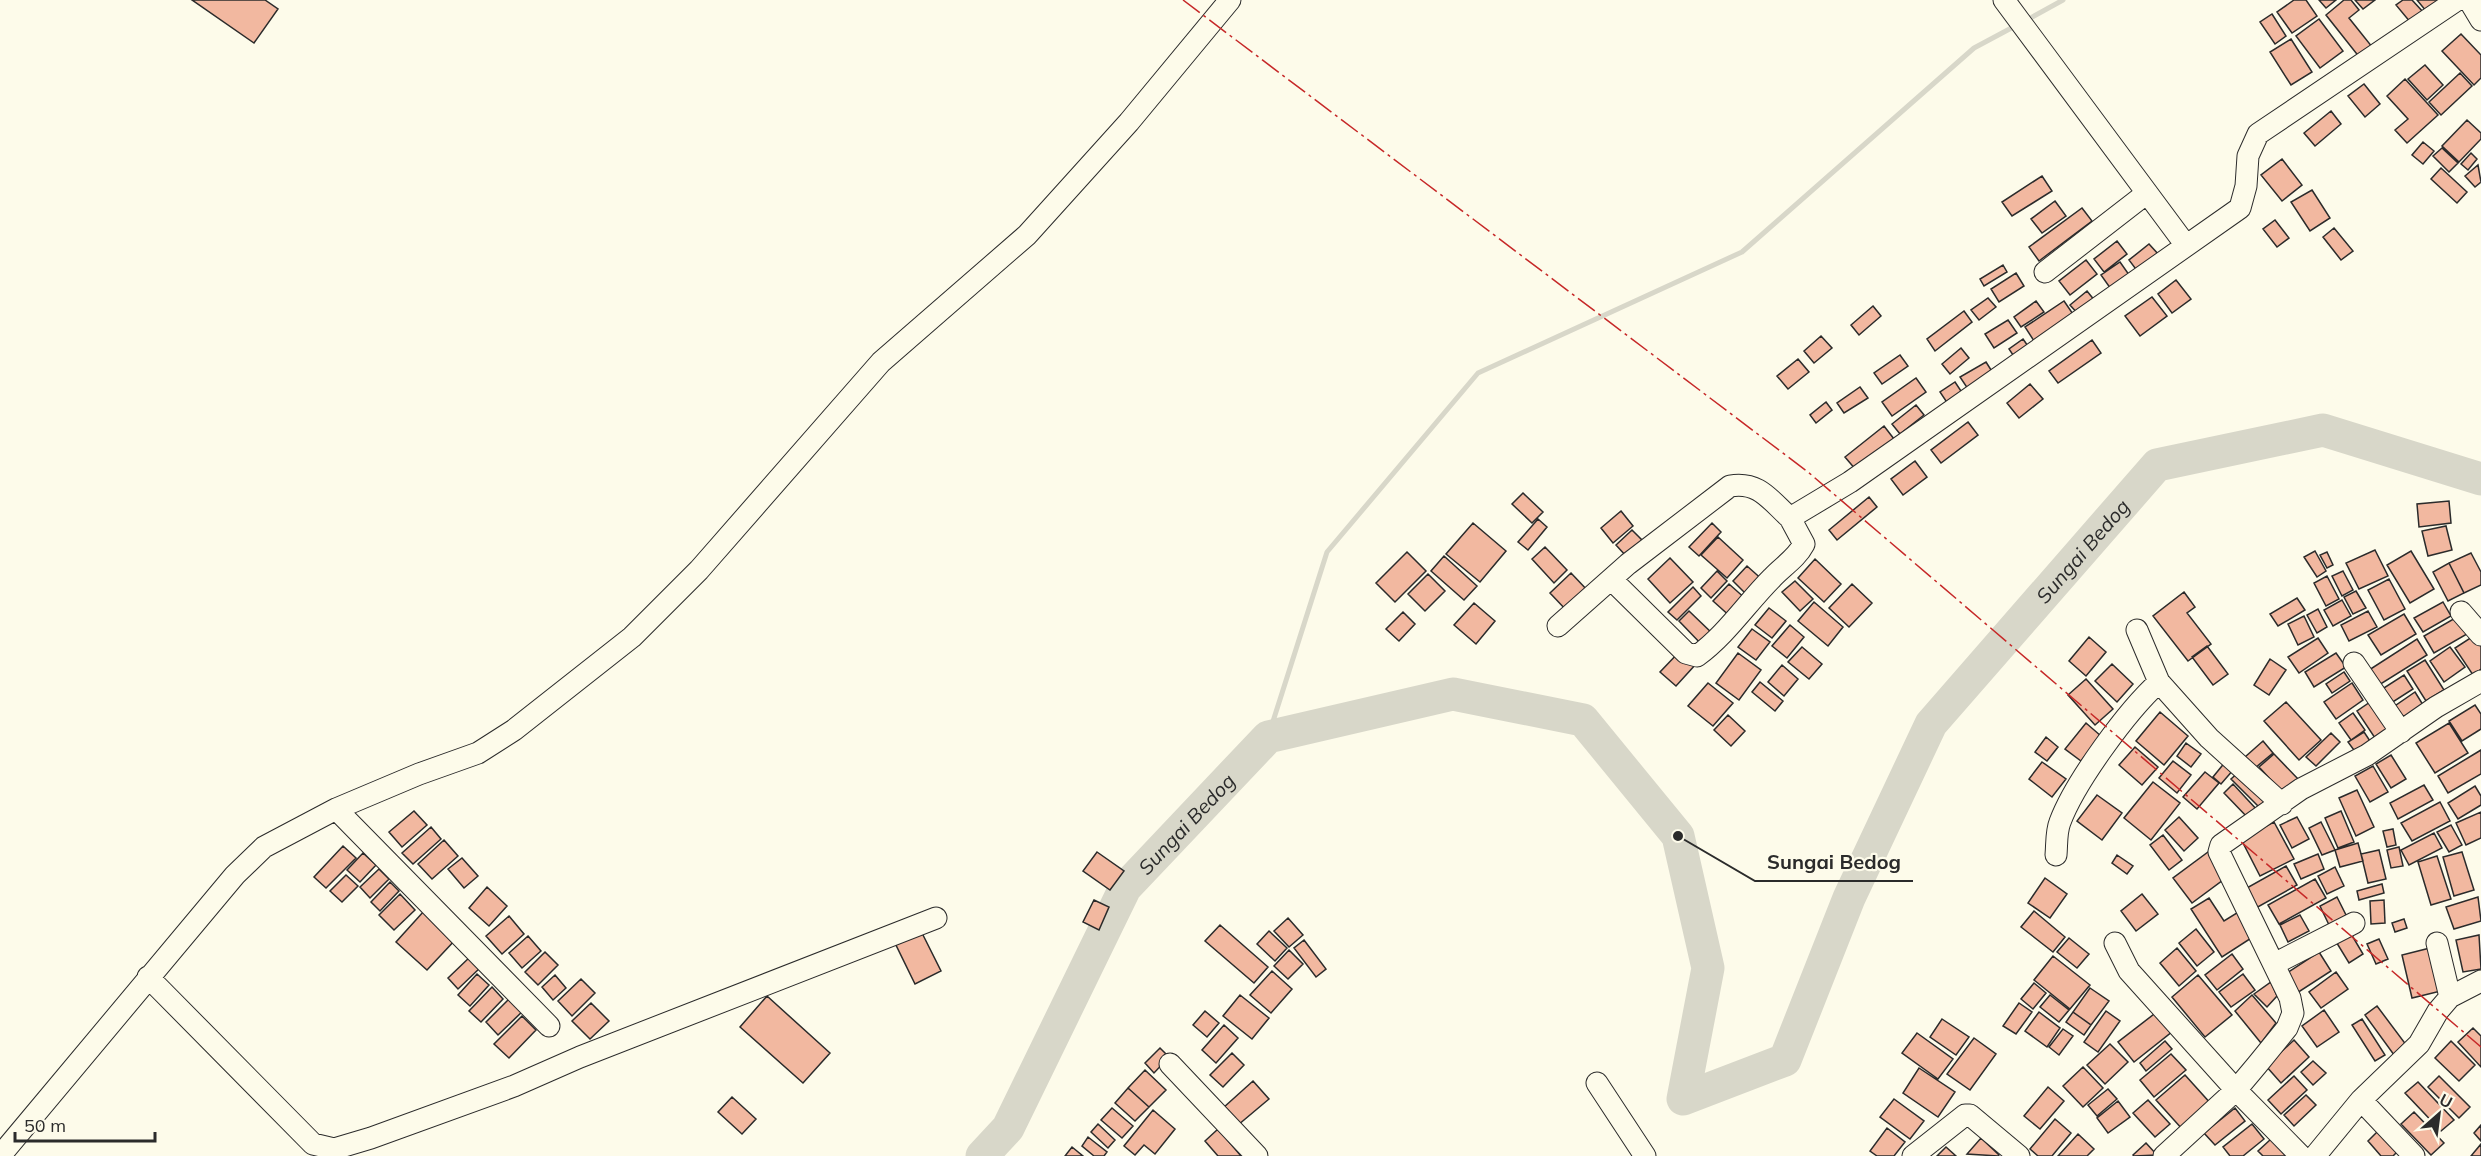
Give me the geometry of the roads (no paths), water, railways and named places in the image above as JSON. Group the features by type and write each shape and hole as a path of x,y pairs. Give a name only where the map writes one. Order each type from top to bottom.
{"street":[{"path":"0,1156 235,875 264,847 336,809 419,774 478,753 514,730 632,637 699,570 881,362 1027,235 1129,122 1230,0"},
{"path":"2004,0 2185,244"},
{"path":"1790,518 1850,482 2240,207 2246,186 2248,156 2258,134 2457,0"},
{"path":"2469,0 2481,20"},
{"path":"2045,272 2148,193"},
{"path":"1558,626 1628,564 1730,486 1747,484 1762,492 1790,518 1804,544 1798,555 1773,576 1722,634 1697,656 1686,653 1612,580"},
{"path":"2461,612 2481,635"},
{"path":"2138,630 2159,682 2209,738 2282,804"},
{"path":"2354,663 2401,732"},
{"path":"2164,1156 2236,1090 2287,1028 2293,1013 2290,998 2218,852 2226,841 2301,789 2367,755 2481,681"},
{"path":"2056,855 2059,825 2072,796 2138,701 2159,682"},
{"path":"336,809 549,1026"},
{"path":"148,977 313,1144 334,1149 514,1086 580,1057 936,918"},
{"path":"2274,964 2354,923"},
{"path":"2115,943 2129,970 2236,1090 2301,1156"},
{"path":"2437,943 2450,997"},
{"path":"2315,1156 2361,1100 2419,1044 2438,1011 2450,997 2481,981"},
{"path":"1170,1064 1257,1156"},
{"path":"1597,1083 1645,1156"},
{"path":"2361,1100 2414,1156"},
{"path":"1913,1156 1965,1115 1970,1115 2019,1156"}],"waterway":[{"path":"2025,21 2063,0"},
{"path":"1268,737 1327,552 1478,373 1742,252 1974,48 2017,25"},
{"name":"Sungai Bedog","path":"982,1156 1008,1128 1125,888 1268,737 1453,694 1583,720 1678,836 1708,968 1683,1099 1785,1060 1849,898 1931,724 2157,465 2323,430 2481,479"}],"place":[{"name":"Sungai Bedog","path":"1678,836"}]}
